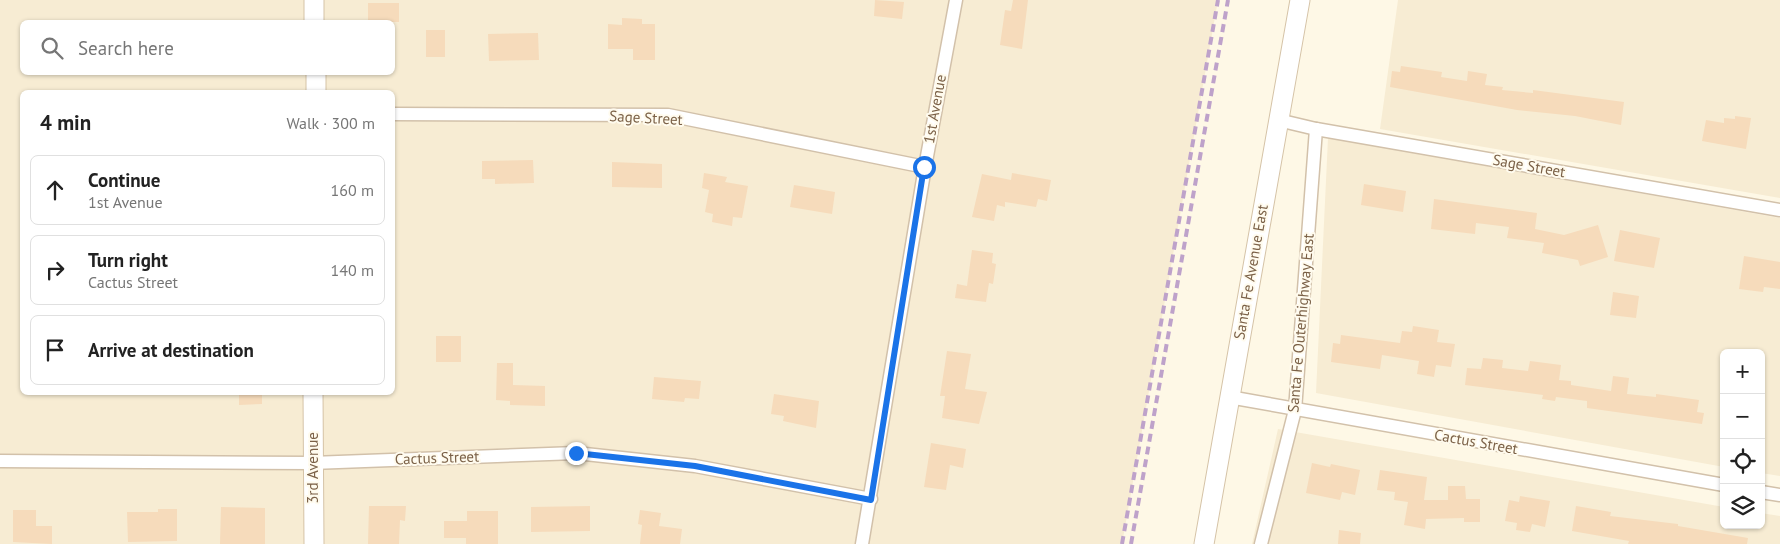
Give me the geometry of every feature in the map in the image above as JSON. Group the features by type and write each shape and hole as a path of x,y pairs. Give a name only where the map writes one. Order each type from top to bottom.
{"street":[{"path":"314,0 314,20"},
{"name":"1st Avenue","path":"862,544 871,500 924,167 956,0"},
{"name":"Santa Fe Avenue East","path":"1204,544 1300,0"},
{"path":"316,75 316,90"},
{"name":"Sage Street","path":"395,114 668,116 924,167"},
{"name":"Sage Street","path":"1278,120 1316,129 1780,210"},
{"name":"Santa Fe Outerhighway East","path":"1261,544 1295,410 1316,129"},
{"name":"3rd Avenue","path":"313,395 314,544"},
{"name":"Cactus Street","path":"1229,397 1720,484"},
{"name":"Cactus Street","path":"0,461 312,463 576,453 695,466 871,500"},
{"path":"1765,493 1780,495"}],"shaded area":[{"path":"0,0 1218,0 1122,544 0,544"},
{"path":"1398,0 1780,0 1780,198 1380,129"},
{"path":"1328,138 1780,218 1780,476 1765,474 1765,349 1720,349 1720,466 1316,393"},
{"path":"1278,429 1720,506 1720,529 1765,529 1765,514 1780,516 1780,544 1252,544"}],"building":[{"path":"875,0 904,2 902,19 874,16"},
{"path":"1013,0 1028,0 1022,49 1000,45 1005,10 1011,11"},
{"path":"368,3 399,3 399,22 395,22 395,20 368,20"},
{"path":"622,18 642,19 642,24 655,24 655,60 633,60 633,49 608,49 608,24 622,25"},
{"path":"426,30 445,30 445,57 426,57"},
{"path":"538,33 539,60 489,61 488,34"},
{"path":"1401,66 1442,72 1441,77 1467,81 1468,71 1487,74 1485,85 1503,87 1502,90 1533,93 1533,90 1624,102 1621,125 1575,116 1517,110 1390,87 1392,71 1400,72"},
{"path":"1735,116 1751,118 1746,149 1702,141 1706,120 1724,123 1724,118 1735,119"},
{"path":"533,160 534,183 495,184 495,179 482,179 482,161"},
{"path":"612,162 662,164 662,188 612,187"},
{"path":"704,173 727,177 725,182 748,186 742,218 733,217 732,226 712,222 713,214 705,212 709,190 702,188"},
{"path":"1012,173 1051,180 1047,201 1038,199 1036,207 1005,202 1005,207 997,205 994,221 972,217 982,174 1011,180"},
{"path":"1364,184 1406,191 1403,212 1361,205"},
{"path":"794,185 835,192 832,214 790,207"},
{"path":"1434,199 1537,213 1535,229 1564,235 1598,225 1608,257 1580,266 1578,260 1542,253 1544,243 1507,238 1509,227 1476,223 1475,234 1431,229"},
{"path":"1620,230 1660,238 1654,268 1614,261"},
{"path":"972,250 993,253 992,263 996,264 993,284 989,283 986,302 955,298 957,284 967,286"},
{"path":"1744,256 1780,262 1780,289 1764,287 1763,292 1739,289"},
{"path":"1613,292 1639,296 1636,318 1610,315"},
{"path":"1413,326 1439,330 1437,342 1455,344 1451,367 1436,365 1434,377 1417,374 1419,361 1382,355 1380,369 1331,362 1333,343 1340,344 1341,335 1400,343 1402,331 1412,332"},
{"path":"436,336 461,336 461,362 436,362"},
{"path":"947,351 971,354 965,389 987,392 979,424 942,418 945,396 940,396"},
{"path":"1483,358 1503,360 1502,368 1528,371 1530,361 1561,365 1559,380 1571,381 1571,385 1611,391 1613,376 1629,378 1627,394 1656,397 1656,394 1699,400 1697,412 1704,413 1702,424 1587,408 1587,401 1556,397 1555,401 1542,399 1543,395 1465,385 1467,368 1481,369"},
{"path":"497,363 513,363 513,385 545,386 545,406 510,405 510,401 496,400"},
{"path":"654,377 701,381 699,399 685,398 684,402 652,399"},
{"path":"774,394 819,401 816,428 783,421 784,416 771,414"},
{"path":"239,395 262,395 262,404 239,405"},
{"path":"931,443 966,449 963,468 950,465 946,490 924,487"},
{"path":"1312,463 1330,467 1331,464 1360,470 1355,495 1342,492 1340,500 1306,493"},
{"path":"1380,470 1427,477 1424,500 1448,500 1448,486 1465,486 1466,499 1480,499 1480,522 1464,522 1464,518 1426,519 1425,529 1404,525 1408,502 1394,500 1395,492 1377,490"},
{"path":"1520,496 1550,501 1545,527 1532,524 1530,532 1516,530 1517,523 1505,521 1509,500 1519,502"},
{"path":"369,506 406,506 405,521 400,520 399,544 368,544"},
{"path":"590,506 590,531 531,532 531,507"},
{"path":"1576,506 1611,512 1610,516 1678,524 1678,526 1748,538 1747,544 1628,544 1629,541 1572,531"},
{"path":"221,507 265,508 265,544 220,544"},
{"path":"158,509 177,509 177,541 128,542 127,512 158,512"},
{"path":"13,510 36,510 36,526 52,526 52,544 13,542"},
{"path":"640,510 661,513 659,526 682,529 680,544 640,544 642,525 638,524"},
{"path":"467,511 498,511 498,544 466,544 466,538 444,538 444,521 467,521"},
{"path":"1339,530 1361,533 1360,544 1338,544"}],"railway":[{"path":"1122,544 1218,0"},
{"path":"1131,544 1228,0"}],"route":[{"path":"576,453 695,466 871,500 924,167"}]}
